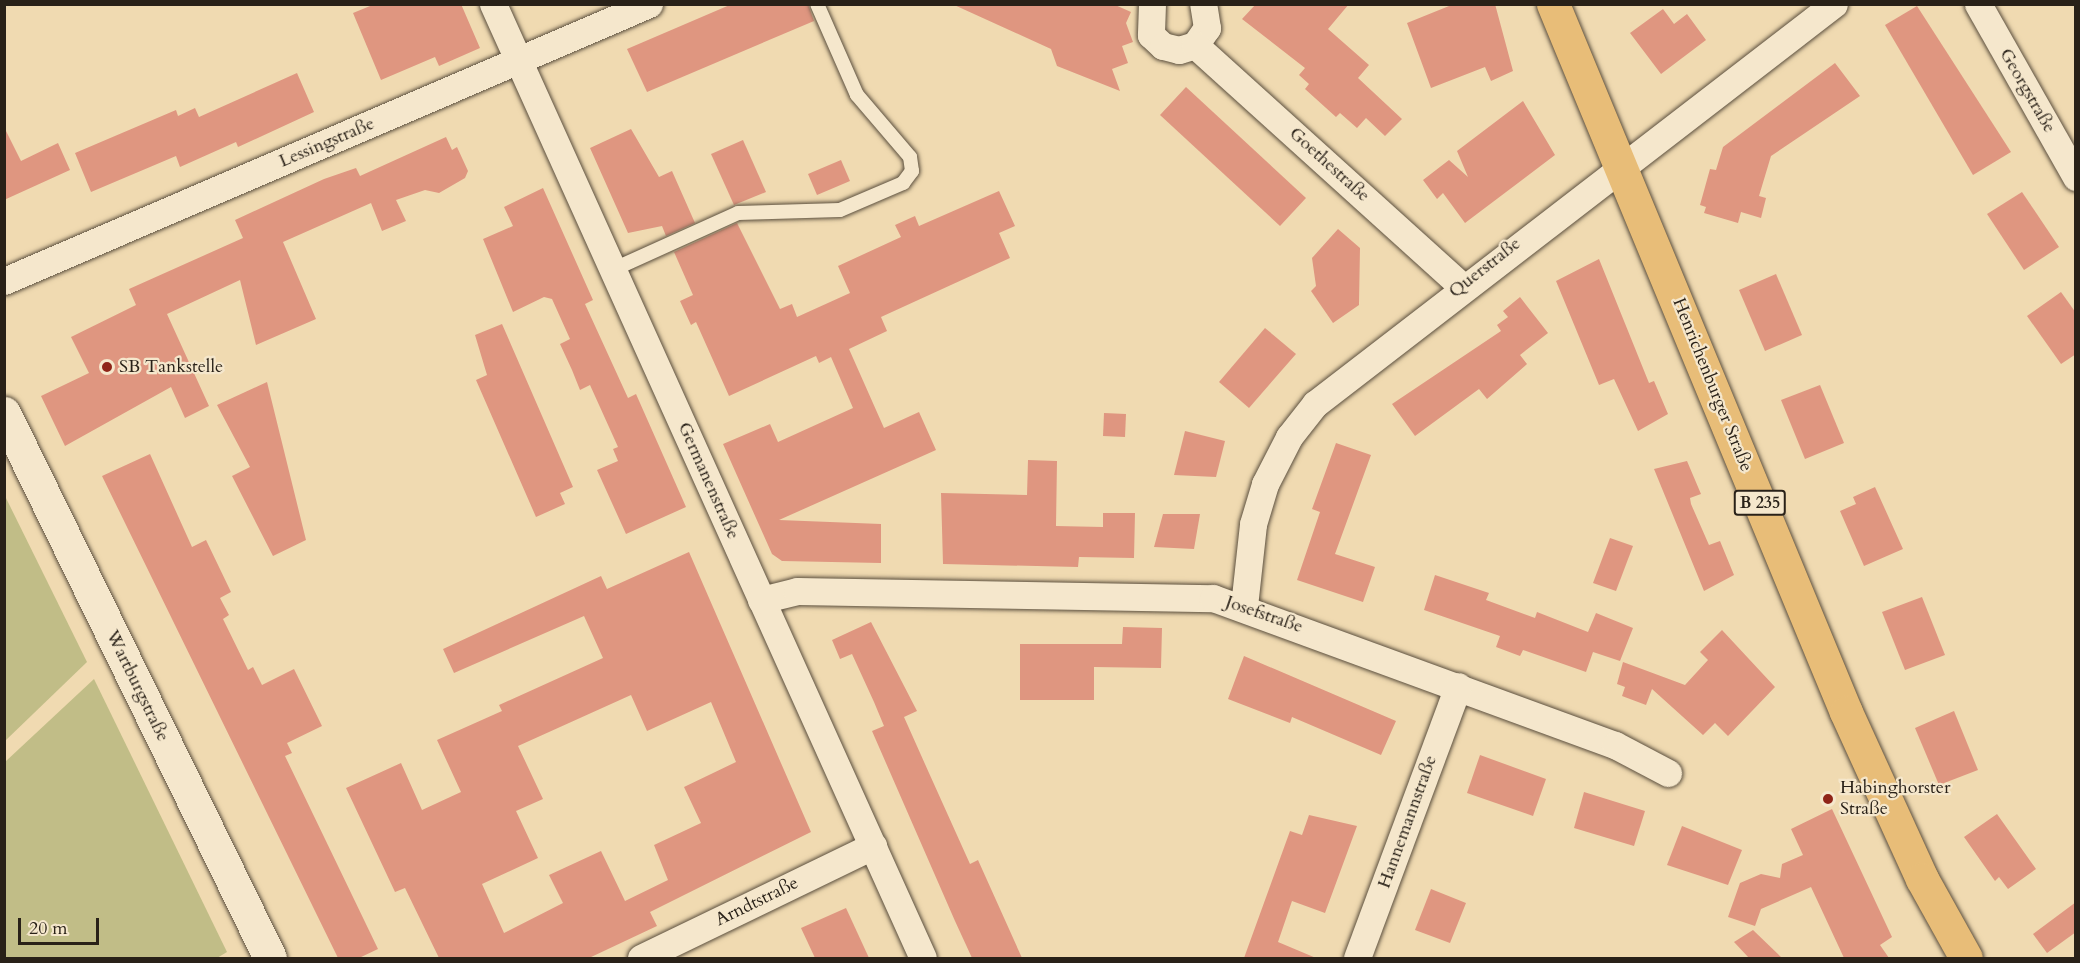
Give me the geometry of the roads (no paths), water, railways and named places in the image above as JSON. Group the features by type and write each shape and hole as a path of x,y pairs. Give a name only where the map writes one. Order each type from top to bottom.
{"main road":[{"name":"Henrichenburger Straße","path":"1553,4 1851,721 1922,879 1966,958"},
{"name":"Wartburgstraße","path":"4,412 270,958"}],"street":[{"name":"Germanenstraße","path":"493,4 923,958"},
{"name":"Lessingstraße","path":"4,281 649,4"},
{"path":"1152,4 1148,19 1151,35 1163,46 1179,50 1195,45 1207,28 1203,4"},
{"name":"Querstraße","path":"1244,606 1253,524 1264,484 1289,437 1345,377 1620,164 1834,4"},
{"name":"Georgstraße","path":"1978,4 2076,177"},
{"name":"Goethestraße","path":"1195,45 1462,286"},
{"name":"Josefstraße","path":"761,600 809,591 1213,598 1244,606 1615,745 1668,774"},
{"name":"Hannemannstraße","path":"1357,958 1458,686"},
{"name":"Arndtstraße","path":"641,958 873,846"}],"lane":[{"path":"612,270 738,213 840,210 903,183 912,171 910,157 857,95 817,4"}],"place":[{"name":"SB Tankstelle","path":"107,367"},
{"name":"Habinghorster Straße","path":"1828,799"}]}
